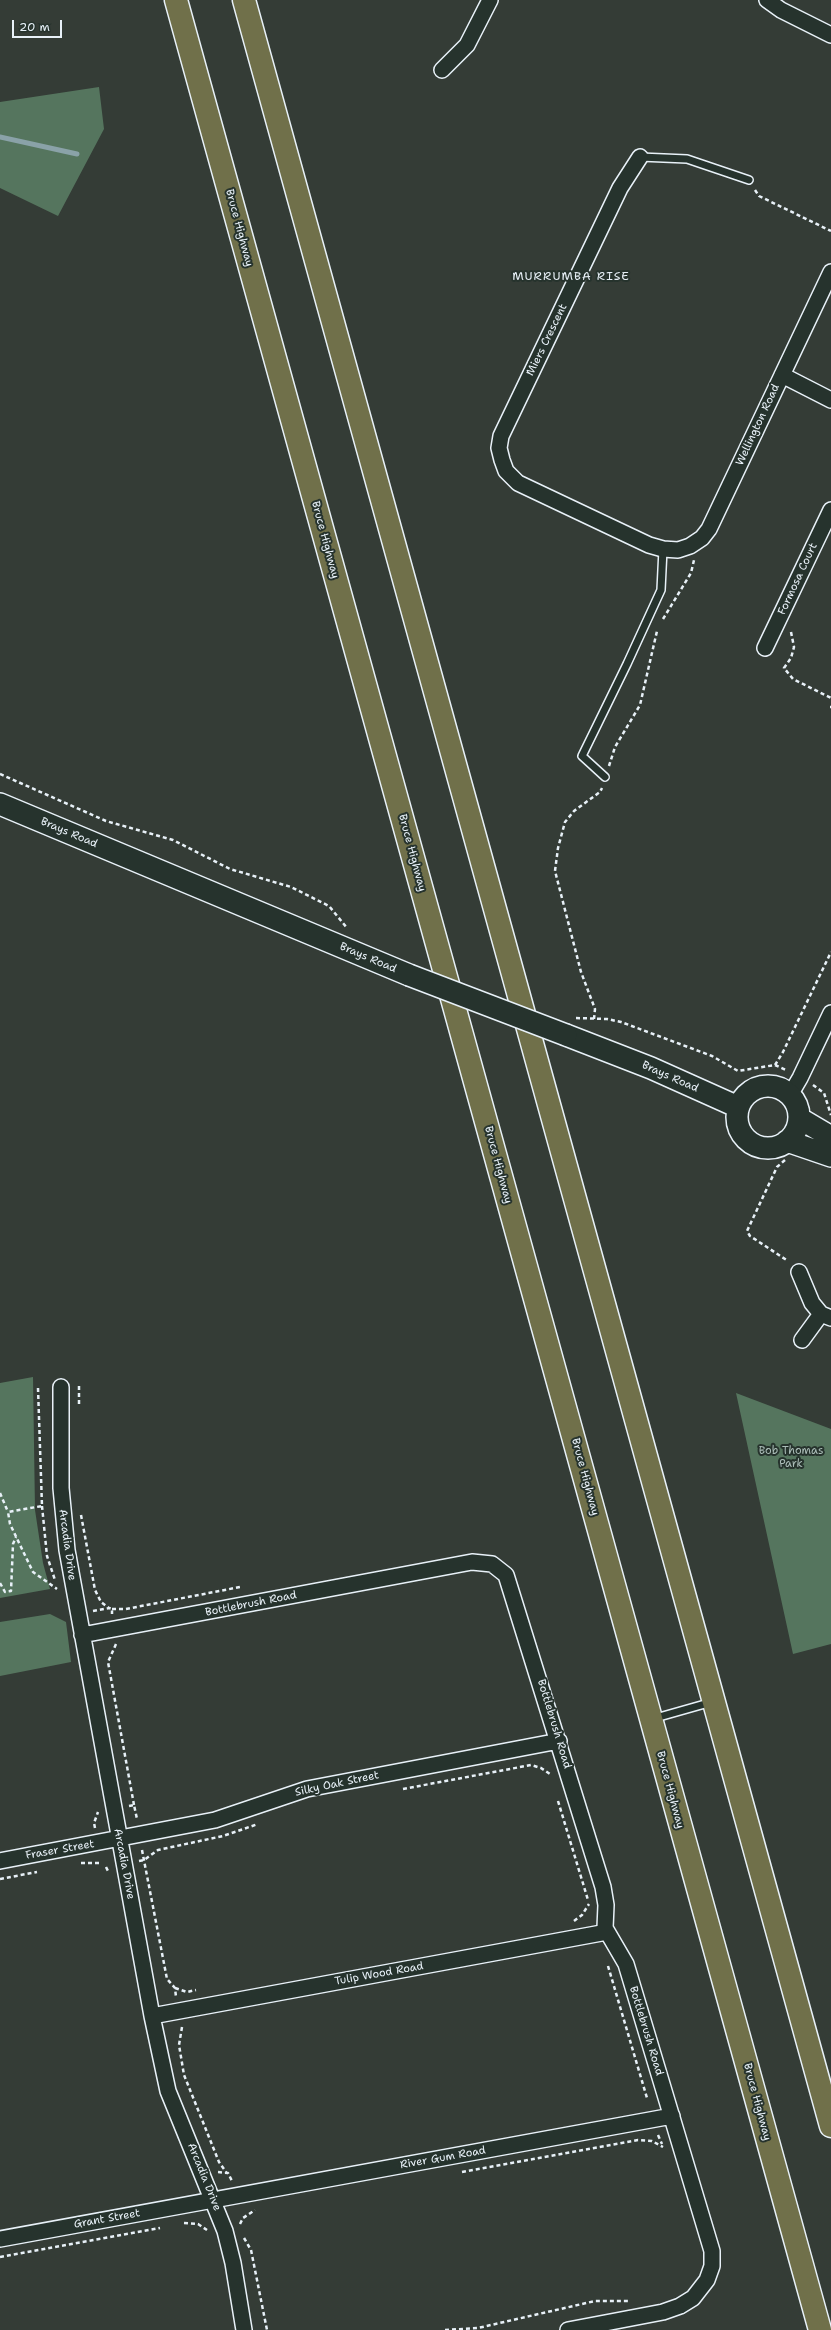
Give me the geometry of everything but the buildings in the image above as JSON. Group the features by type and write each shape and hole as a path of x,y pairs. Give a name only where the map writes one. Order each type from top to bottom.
{"highway":[{"name":"Bruce Highway","path":"176,0 820,2330"},
{"path":"244,0 831,2126"}],"main road":[{"name":"Brays Road","path":"0,804 408,975 569,1026 651,1068 738,1107"},
{"path":"787,1150 797,1127 798,1118 796,1106 790,1095 781,1089 771,1086 761,1087 751,1091 738,1107 737,1116 738,1126 743,1135 750,1142 768,1148 831,1156"},
{"path":"798,1118 831,1137"}],"street":[{"path":"442,70 467,45 490,0"},
{"path":"767,0 781,10 831,35"},
{"name":"Miers Crescent","path":"640,157 620,188 501,436 499,448 506,471 518,483 650,545 663,549"},
{"name":"Wellington Road","path":"663,549 678,550 690,546 702,538 709,529 831,272"},
{"path":"782,376 831,400"},
{"name":"Formosa Court","path":"765,648 831,510"},
{"path":"790,1095 800,1078 831,1013"},
{"path":"799,1272 812,1303 826,1316 802,1340"},
{"name":"Arcadia Drive","path":"61,1387 63,1519 82,1635 152,2016 168,2091 214,2200 233,2263 244,2330"},
{"name":"Bottlebrush Road","path":"82,1635 472,1562 485,1562 502,1570 509,1580 603,1888 606,1905 605,1923 607,1932 621,1953 626,1964 711,2243 712,2266 703,2287 693,2298 672,2309 568,2330"},
{"name":"Silky Oak Street","path":"119,1839 215,1820 307,1789 559,1741"},
{"name":"Fraser Street","path":"0,1861 119,1839"},
{"name":"Tulip Wood Road","path":"152,2016 607,1932"},
{"name":"River Gum Road","path":"214,2200 672,2116"},
{"name":"Grant Street","path":"0,2239 214,2200"}],"lane":[{"name":"Miers Crescent","path":"640,157 687,159 750,180"},
{"path":"605,777 582,756 661,590 663,549"},
{"path":"651,1719 714,1702"}],"path":[{"path":"750,180 759,196 831,231"},
{"path":"660,623 690,573 694,560 690,546"},
{"path":"594,1019 595,1009 581,972 555,870 558,848 566,822 574,811 600,792 615,747 640,705 657,630"},
{"path":"791,631 794,647 791,658 784,668 793,679 831,698"},
{"path":"0,774 106,821 173,840 230,869 291,887 330,906 349,930"},
{"path":"775,1065 783,1052 831,952"},
{"path":"569,1026 594,1019 621,1022 712,1056 738,1071 775,1065 782,1068"},
{"path":"814,1085 824,1093 831,1116"},
{"path":"787,1150 777,1167 747,1231 750,1236 792,1263 799,1272"},
{"path":"78,1410 79,1386"},
{"path":"38,1388 42,1506 47,1556 58,1595"},
{"path":"0,1493 16,1536 32,1572 57,1588"},
{"path":"8,1512 42,1506"},
{"path":"80,1507 95,1590 101,1602 112,1609 113,1618"},
{"path":"0,1582 5,1592 11,1591 13,1544 16,1536"},
{"path":"92,1612 109,1608"},
{"path":"116,1640 117,1646 112,1652 108,1662 137,1819"},
{"path":"395,1790 531,1765 541,1768 550,1774"},
{"path":"548,1768 552,1782"},
{"path":"557,1797 591,1910"},
{"path":"129,1806 134,1805"},
{"path":"96,1831 94,1823 98,1812 104,1810"},
{"path":"134,1863 144,1860 158,1850 216,1838 261,1823"},
{"path":"142,1848 167,1979 175,1988 176,2000"},
{"path":"101,1859 102,1864"},
{"path":"74,1865 102,1864 106,1867 114,1866"},
{"path":"0,1879 44,1870"},
{"path":"605,1959 647,2098"},
{"path":"181,2023 182,2031 179,2045 184,2075 219,2162 230,2175 233,2185"},
{"path":"658,2135 665,2154"},
{"path":"460,2173 638,2140 652,2141 663,2147"},
{"path":"212,2174 226,2172"},
{"path":"240,2224 246,2215 259,2209"},
{"path":"179,2224 198,2224 207,2230 209,2236"},
{"path":"0,2257 164,2227"},
{"path":"241,2234 251,2250 267,2330"},
{"path":"445,2330 478,2328 595,2301 637,2300"}],"green space":[{"path":"99,87 104,129 58,216 0,188 0,102"},
{"path":"33,1377 35,1510 43,1563 50,1589 0,1598 0,1383"},
{"name":"Bob Thomas Park","path":"736,1393 831,1429 831,1644 793,1654"},
{"path":"50,1614 66,1622 71,1662 0,1676 0,1622"}],"waterway":[{"path":"0,137 77,154"}],"district":[{"name":"MURRUMBA RISE","path":"571,277"}]}
